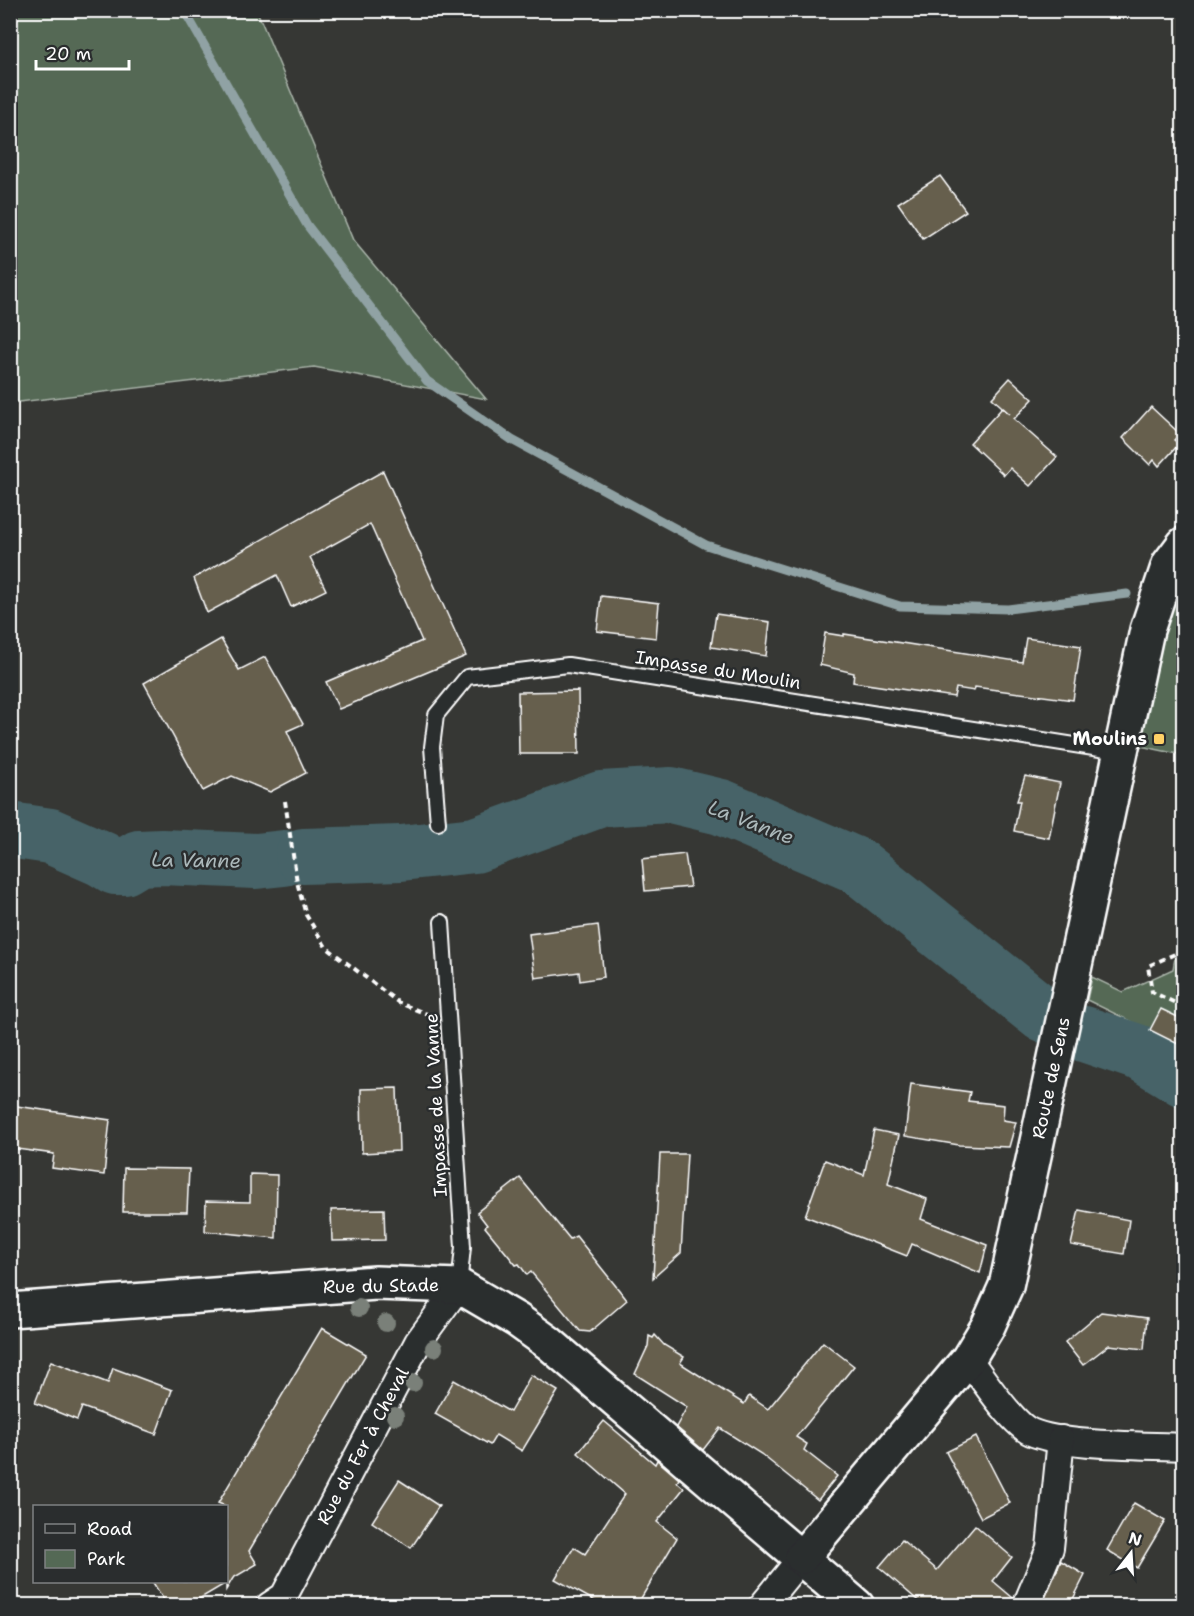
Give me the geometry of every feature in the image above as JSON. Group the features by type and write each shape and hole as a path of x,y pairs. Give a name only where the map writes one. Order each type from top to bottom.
{"street":[{"name":"Route de Sens","path":"802,1557 968,1359 988,1326 1006,1286 1079,953 1119,752 1154,604 1176,554"},
{"name":"Rue du Stade","path":"10,1310 364,1284 459,1286 517,1320 549,1344 857,1605"},
{"name":"Rue du Fer à Cheval","path":"269,1605 284,1596 418,1342 459,1286"},
{"path":"968,1359 1005,1407 1030,1432 1061,1439 1184,1447"},
{"path":"1026,1605 1050,1548 1061,1439"},
{"path":"762,1605 802,1557"}],"lane":[{"name":"Impasse du Moulin","path":"438,823 432,747 436,715 467,677 568,665 1119,752"},
{"name":"Impasse de la Vanne","path":"442,922 463,1246 459,1286"}],"path":[{"path":"285,801 297,882 306,915 326,947 399,1003 450,1023"},
{"path":"1184,950 1148,966 1152,992 1184,1007"}],"green space":[{"path":"10,11 257,11 353,240 486,399 314,367 11,403"},
{"path":"1183,597 1183,755 1140,746 1170,605"},
{"path":"1183,916 1183,1047 1087,1000 1092,977 1123,992 1173,969"}],"building":[{"path":"940,176 966,211 923,239 898,203"},
{"path":"1010,378 1033,399 1014,419 1057,457 1030,486 1010,468 1004,475 970,443 1002,408 1010,414 992,398"},
{"path":"1151,407 1180,434 1174,440 1179,444 1159,466 1154,460 1150,465 1123,438"},
{"path":"383,471 466,656 339,709 326,682 422,641 370,524 310,557 326,590 291,607 277,575 207,613 194,578"},
{"path":"601,596 659,603 656,638 597,631"},
{"path":"716,614 770,622 766,656 711,647"},
{"path":"825,633 1022,662 1026,638 1081,646 1073,700 975,687 974,691 956,688 954,697 853,682 854,673 820,665"},
{"path":"221,639 239,670 265,657 303,724 287,731 306,773 270,792 232,776 203,791 144,683"},
{"path":"578,691 579,754 519,754 518,692"},
{"path":"1025,776 1060,783 1049,838 1014,831 1020,801 1017,801"},
{"path":"685,854 690,887 645,891 642,859"},
{"path":"598,925 604,977 580,981 579,972 535,978 529,934"},
{"path":"1161,1009 1184,1020 1184,1047 1150,1030"},
{"path":"911,1084 970,1092 968,1101 1004,1105 1003,1120 1016,1122 1009,1147 959,1145 905,1136"},
{"path":"397,1088 399,1151 362,1153 361,1089"},
{"path":"10,1105 110,1120 104,1175 52,1168 54,1154 10,1148"},
{"path":"874,1130 899,1135 888,1184 927,1199 921,1219 987,1245 980,1273 912,1244 907,1256 805,1216 825,1160 864,1175"},
{"path":"660,1154 687,1154 681,1253 653,1278"},
{"path":"124,1168 189,1169 187,1212 123,1212"},
{"path":"250,1174 277,1175 276,1238 205,1231 206,1201 250,1202"},
{"path":"520,1178 570,1239 576,1236 627,1300 590,1332 580,1331 531,1272 527,1275 519,1264 516,1265 485,1227 487,1225 477,1212"},
{"path":"384,1209 385,1240 332,1241 331,1210"},
{"path":"1079,1210 1129,1220 1124,1254 1071,1245"},
{"path":"1101,1312 1147,1318 1144,1349 1109,1345 1083,1365 1065,1342"},
{"path":"322,1328 366,1354 249,1551 257,1564 233,1578 226,1590 226,1583 228,1583 228,1505 218,1503"},
{"path":"655,1335 664,1345 684,1357 680,1363 744,1404 749,1396 768,1409 823,1342 854,1366 796,1437 807,1444 804,1450 837,1476 818,1500 761,1454 720,1428 703,1450 676,1427 687,1407 635,1374 648,1346 649,1336 653,1338"},
{"path":"51,1361 108,1383 113,1368 172,1390 156,1434 82,1407 77,1420 35,1403"},
{"path":"531,1375 558,1391 522,1451 496,1435 490,1445 435,1414 454,1380 510,1412"},
{"path":"604,1421 655,1464 657,1460 679,1479 677,1482 684,1488 657,1522 677,1538 637,1605 602,1605 555,1579 574,1547 585,1554 625,1494 578,1453"},
{"path":"976,1437 1010,1503 981,1518 946,1452"},
{"path":"399,1480 439,1506 411,1548 372,1522"},
{"path":"1134,1503 1165,1521 1137,1568 1107,1550"},
{"path":"975,1525 1012,1557 993,1581 1013,1598 1011,1605 923,1605 879,1567 902,1540 937,1570"},
{"path":"1061,1561 1085,1575 1070,1605 1042,1605"},
{"path":"153,1583 226,1583 189,1605 167,1605"}],"waterway":[{"path":"184,10 307,225 427,381 512,440 706,545 900,606 1008,609 1127,594"},
{"name":"La Vanne","path":"303,856 401,853 475,845 601,799 671,795 721,807 858,866 1044,1015"},
{"name":"La Vanne","path":"10,830 50,836 115,867 124,867 139,858 256,861 284,858"},
{"name":"La Vanne","path":"1084,1034 1143,1054 1184,1079"}],"place":[{"name":"Moulins","path":"1159,739"}]}
